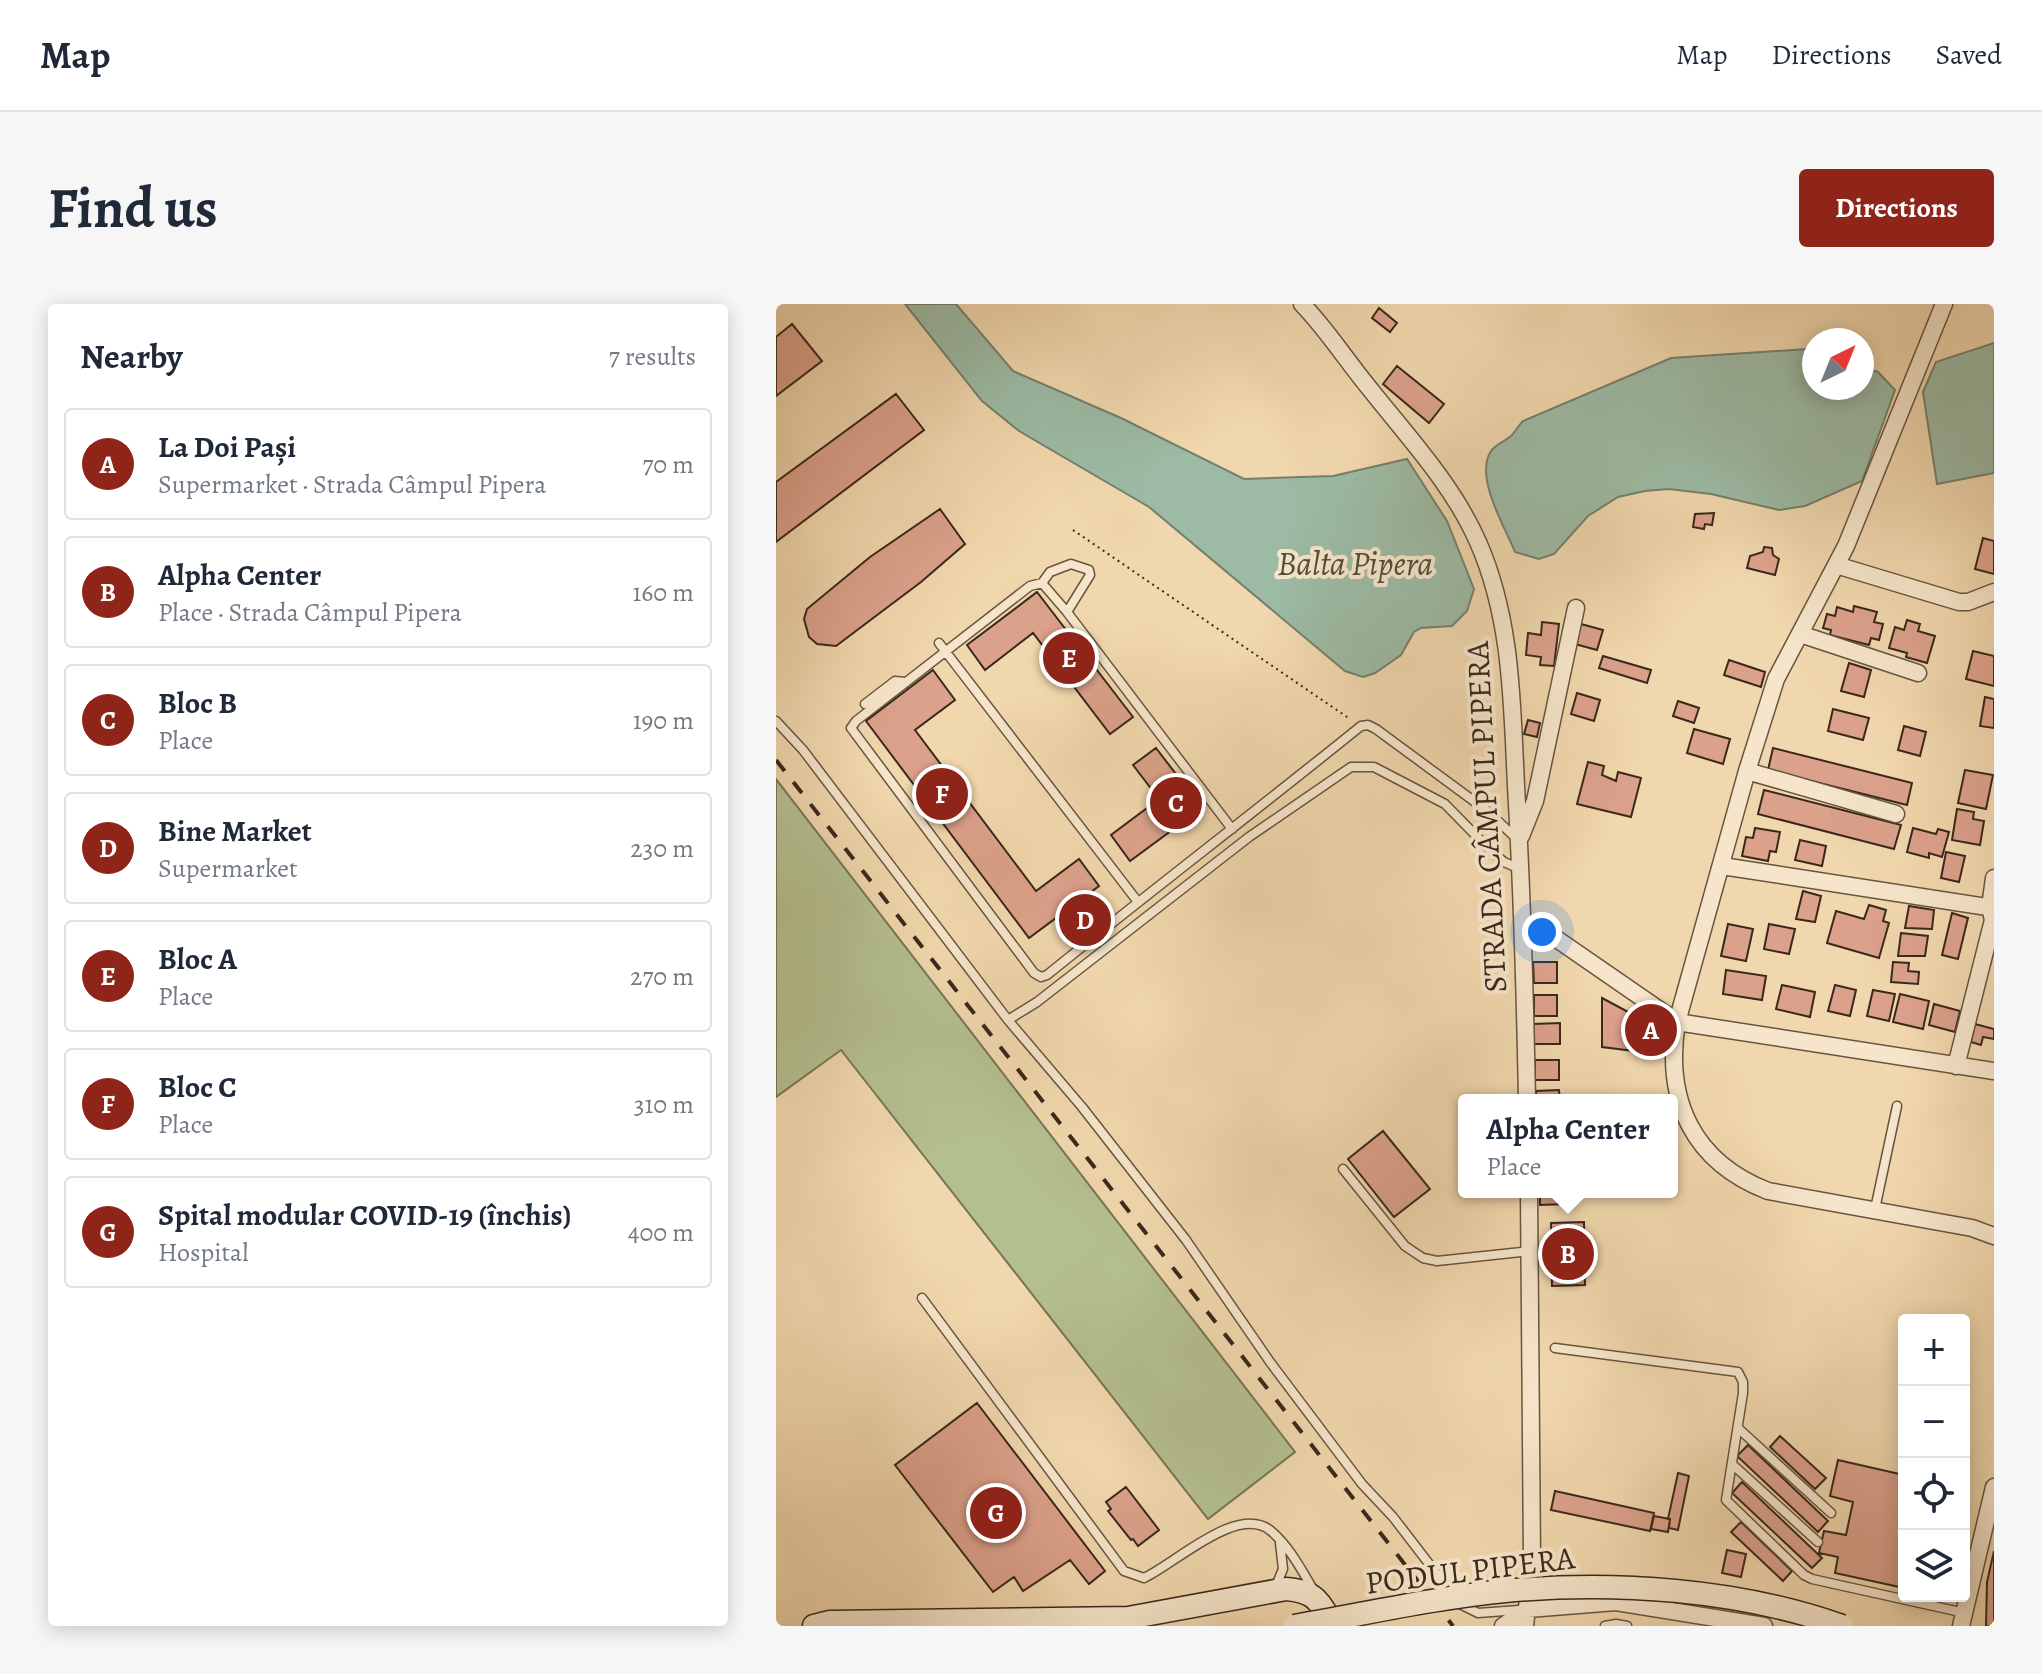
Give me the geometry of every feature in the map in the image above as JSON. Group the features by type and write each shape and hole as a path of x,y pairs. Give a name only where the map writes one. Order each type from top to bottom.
{"main road":[{"name":"PODUL PIPERA","path":"1294,1626 1503,1592 1587,1587 1706,1595 1791,1611 1842,1626"},
{"path":"814,1626 830,1622 1128,1618 1273,1590 1302,1591 1321,1602 1332,1626"}],"street":[{"name":"STRADA CÂMPUL PIPERA","path":"1302,304 1329,332 1438,476 1478,542 1494,590 1510,663 1521,869 1527,1094"},
{"path":"1944,304 1864,507 1776,679 1677,1022 1673,1047 1674,1072 1691,1132 1707,1153 1745,1182 1768,1191 1972,1228 1994,1236"},
{"path":"1836,565 1959,602 1968,602 1994,592"},
{"path":"1519,841 1535,801 1576,608"},
{"path":"1800,634 1918,673"},
{"path":"1747,771 1896,814"},
{"path":"1722,866 1992,907"},
{"path":"1956,1066 1993,920 1994,878"},
{"path":"1523,925 1548,933 1677,1022 1994,1071"},
{"path":"1525,1626 1532,1561 1529,1198"},
{"path":"1963,1620 1993,1492"},
{"path":"1503,1626 1528,1609 1616,1602 1764,1626"}],"lane":[{"path":"1067,612 1090,575 1089,570 1071,564 1050,572 1042,583 1030,586 851,728 1034,973 1041,977 1361,726 1376,729 1486,810 1519,841"},
{"path":"1042,583 1232,829"},
{"path":"939,643 1138,902"},
{"path":"865,704 895,681 906,682"},
{"path":"776,721 803,750 1008,1020 1082,1107 1186,1240 1213,1283 1344,1460 1393,1517 1460,1604 1478,1613 1528,1609"},
{"path":"1008,1020 1037,1002 1249,837 1351,767 1374,767 1445,804 1491,851 1504,862 1521,869"},
{"path":"1875,1209 1897,1106"},
{"path":"1343,1169 1405,1246 1423,1258 1437,1261 1531,1251"},
{"path":"922,1298 1124,1571 1144,1578 1217,1533 1245,1523 1264,1526 1279,1539 1321,1602"},
{"path":"1555,1348 1738,1372 1743,1387 1726,1500 1804,1575 1963,1620"},
{"path":"1738,1428 1831,1513"},
{"path":"1732,1464 1818,1542"},
{"path":"1273,1590 1283,1569 1279,1539"},
{"path":"1605,1626 1627,1626"}],"path":[{"path":"1073,530 1361,726"}],"shaded area":[{"path":"776,779 1295,1452 1208,1519 841,1050 776,1097"}],"water":[{"name":"Balta Pipera","path":"905,304 956,304 1013,371 1121,418 1244,479 1333,476 1407,459 1447,521 1474,589 1467,611 1452,626 1421,628 1414,632 1401,655 1375,673 1363,677 1345,671 1149,507 1019,431 982,401"},
{"path":"1994,343 1994,473 1937,484 1923,392 1936,362"},
{"name":"Balta Pipera","path":"1802,349 1802,400 1874,400 1874,371 1878,372 1895,390 1862,481 1805,506 1779,510 1711,494 1669,489 1645,491 1618,497 1588,516 1554,554 1539,559 1515,552 1488,488 1487,462 1493,448 1511,436 1523,421 1671,358"}],"building":[{"path":"1379,308 1397,323 1390,332 1372,318"},
{"path":"792,324 822,361 776,396 776,337"},
{"path":"1397,366 1444,404 1429,423 1383,384"},
{"path":"896,394 924,430 776,542 776,482"},
{"path":"940,509 965,544 921,582 836,646 817,644 809,637 804,619 807,609 870,557"},
{"path":"1714,513 1712,525 1705,524 1704,529 1693,527 1695,514"},
{"path":"1983,538 1994,541 1994,574 1975,569"},
{"path":"1764,547 1772,548 1773,555 1779,559 1775,575 1747,568 1750,556 1763,552"},
{"path":"1037,592 1133,717 1110,734 1033,633 985,670 967,645"},
{"path":"1854,606 1877,612 1874,622 1883,624 1879,640 1871,638 1869,645 1830,635 1831,630 1823,628 1827,614 1835,616 1837,607 1853,612"},
{"path":"1907,620 1920,624 1918,631 1935,636 1927,663 1889,648 1895,627 1904,630"},
{"path":"1542,622 1559,624 1554,666 1540,665 1541,657 1526,655 1528,633 1541,635"},
{"path":"1581,624 1603,630 1597,650 1575,644"},
{"path":"1973,651 1994,656 1994,686 1966,679"},
{"path":"1603,656 1651,670 1647,683 1599,668"},
{"path":"1729,660 1765,672 1761,687 1724,675"},
{"path":"1849,663 1871,670 1864,697 1841,691"},
{"path":"933,670 955,700 915,730 1036,891 1079,859 1099,886 1029,938 866,721"},
{"path":"1577,693 1600,700 1594,721 1571,714"},
{"path":"1985,697 1994,699 1994,728 1980,726"},
{"path":"1678,701 1699,708 1694,723 1673,716"},
{"path":"1833,709 1869,718 1863,740 1828,731"},
{"path":"1528,720 1540,723 1537,737 1524,734"},
{"path":"1904,726 1926,732 1920,756 1898,750"},
{"path":"1694,729 1730,739 1723,764 1687,753"},
{"path":"1156,748 1202,808 1130,861 1111,835 1159,799 1133,765"},
{"path":"1773,748 1912,783 1907,805 1768,770"},
{"path":"1588,762 1604,766 1602,775 1616,781 1618,772 1641,778 1631,817 1577,804"},
{"path":"1965,770 1993,775 1986,809 1958,803"},
{"path":"1764,790 1901,825 1894,849 1758,814"},
{"path":"1957,809 1974,812 1973,819 1984,821 1980,845 1952,840"},
{"path":"1755,828 1780,832 1776,852 1770,851 1768,861 1742,856 1746,837 1753,838"},
{"path":"1913,828 1936,834 1938,829 1949,832 1942,857 1929,853 1929,858 1907,852"},
{"path":"1800,840 1826,846 1822,866 1795,860"},
{"path":"1946,852 1965,856 1959,882 1941,878"},
{"path":"1803,891 1821,896 1815,922 1796,919"},
{"path":"1869,905 1886,910 1883,921 1889,923 1879,958 1827,943 1836,911 1864,919"},
{"path":"1909,906 1934,910 1932,929 1905,928"},
{"path":"1952,913 1968,918 1958,959 1942,955"},
{"path":"1728,924 1753,929 1746,961 1721,956"},
{"path":"1769,924 1795,929 1789,954 1764,949"},
{"path":"1901,933 1928,936 1925,956 1898,956"},
{"path":"1533,962 1557,962 1557,983 1534,983"},
{"path":"1893,962 1909,963 1908,971 1919,972 1918,984 1891,982"},
{"path":"1726,970 1766,976 1762,1000 1723,994"},
{"path":"1782,985 1815,992 1810,1017 1776,1009"},
{"path":"1835,985 1856,990 1850,1016 1828,1011"},
{"path":"1873,990 1895,994 1889,1021 1867,1016"},
{"path":"1900,994 1929,1001 1923,1029 1893,1022"},
{"path":"1534,995 1557,995 1557,1016 1534,1016"},
{"path":"1602,998 1660,1029 1658,1054 1602,1047"},
{"path":"1934,1004 1960,1011 1955,1032 1929,1025"},
{"path":"1560,1023 1560,1044 1534,1044 1533,1024"},
{"path":"1975,1024 1994,1029 1994,1039 1983,1037 1981,1045 1971,1042"},
{"path":"1535,1060 1559,1060 1559,1080 1535,1080"},
{"path":"1559,1090 1559,1094 1536,1094 1536,1091"},
{"path":"1383,1131 1430,1189 1394,1217 1348,1159"},
{"path":"1540,1198 1565,1198 1565,1204 1540,1205"},
{"path":"1584,1222 1585,1285 1552,1286 1551,1223"},
{"path":"977,1403 1105,1571 1089,1584 1070,1560 1023,1591 1014,1577 993,1592 895,1465"},
{"path":"1780,1436 1826,1478 1815,1489 1770,1447"},
{"path":"1748,1445 1828,1521 1818,1532 1737,1456"},
{"path":"1838,1460 1898,1474 1898,1587 1835,1573 1838,1557 1819,1553 1824,1531 1846,1535 1853,1502 1830,1496"},
{"path":"1678,1473 1689,1476 1678,1530 1669,1528 1668,1519"},
{"path":"1742,1482 1822,1558 1812,1568 1732,1493"},
{"path":"1126,1487 1159,1530 1138,1546 1108,1511 1111,1509 1106,1502"},
{"path":"1555,1491 1654,1513 1650,1531 1551,1510"},
{"path":"1654,1516 1670,1519 1668,1532 1651,1529"},
{"path":"1741,1522 1792,1571 1783,1581 1731,1532"},
{"path":"1727,1550 1746,1554 1741,1577 1722,1573"},
{"path":"1994,1551 1994,1626 1986,1626 1987,1582"}],"railway":[{"path":"776,760 1453,1626"}],"place":[{"name":"Bloc A","path":"1069,658"},
{"name":"Bloc C","path":"942,794"},
{"name":"Bloc B","path":"1176,803"},
{"name":"Bine Market","path":"1085,920"},
{"name":"La Doi Pași","path":"1651,1030"},
{"name":"Alpha Center","path":"1568,1254"},
{"name":"Spital modular COVID-19 (închis)","path":"996,1513"}]}
